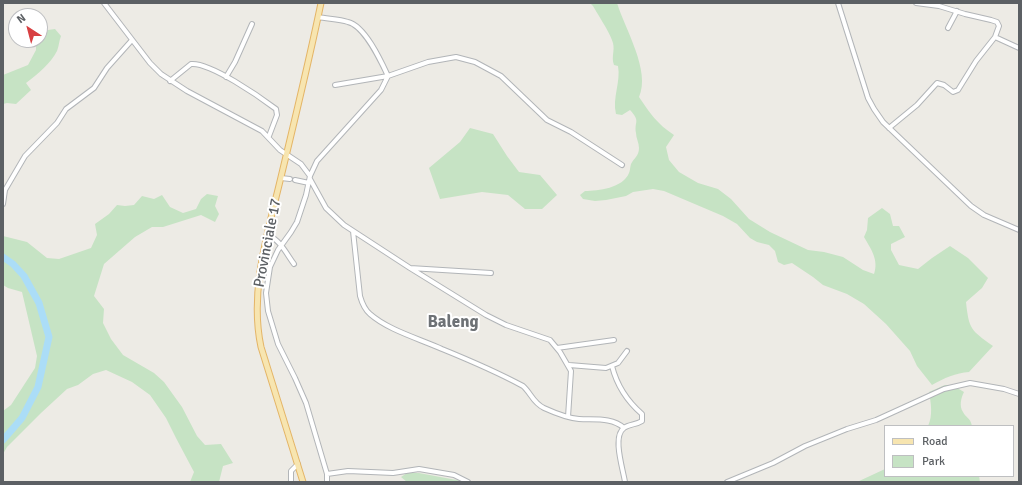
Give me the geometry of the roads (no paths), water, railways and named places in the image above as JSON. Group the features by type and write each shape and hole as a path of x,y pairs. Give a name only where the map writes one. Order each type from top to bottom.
{"main road":[{"name":"Provinciale 17","path":"303,482 266,364 258,331 256,304 268,235 320,3"}],"street":[{"path":"104,3 150,63 161,74 170,81 204,100 251,124 268,136 286,155 292,157 301,164 326,208 344,225 486,315 506,325 550,340 569,365 571,371 568,417"},
{"path":"838,3 868,98 878,116 971,206 984,214 1019,230"},
{"path":"889,128 917,105 937,83 944,85 953,92 958,90 976,61 995,37 999,26 997,22 939,6 916,3"},
{"path":"948,28 957,11"},
{"path":"318,17 353,24 368,40 388,76"},
{"path":"226,77 235,62 252,24"},
{"path":"995,37 1019,48"},
{"path":"3,204 5,190 25,156 57,123 66,109 94,88 107,68 132,40"},
{"path":"336,85 388,76 428,62 456,57 475,62 501,76 547,120 571,132 622,165"},
{"path":"170,81 187,66 195,64 208,67 226,77 276,109 277,115 268,136"},
{"path":"327,482 327,474 306,403 280,350 266,300 266,286 270,267 281,245 297,222 310,179 318,161 381,90 388,76"},
{"path":"281,178 293,180 310,179"},
{"path":"353,231 362,304 370,314 380,322 495,372 523,386 536,403 543,408 568,417 616,422 624,428"},
{"path":"268,235 273,237 281,245 294,264"},
{"path":"410,268 491,273"},
{"path":"557,348 614,340"},
{"path":"569,365 606,368 618,363 627,351"},
{"path":"612,366 615,379 624,395 642,414 642,421 624,428 619,433 618,437 621,467 625,482"},
{"path":"727,482 773,463 805,446 876,420 944,389 970,383 1004,389 1019,394"},
{"path":"291,482 291,471 298,464"},
{"path":"327,474 348,471 393,473 419,469 454,475 468,482"}],"waterway":[{"path":"3,257 13,264 24,276 39,303 49,337 38,387 22,418 3,440"}],"district":[{"name":"Baleng","path":"453,323"}]}
